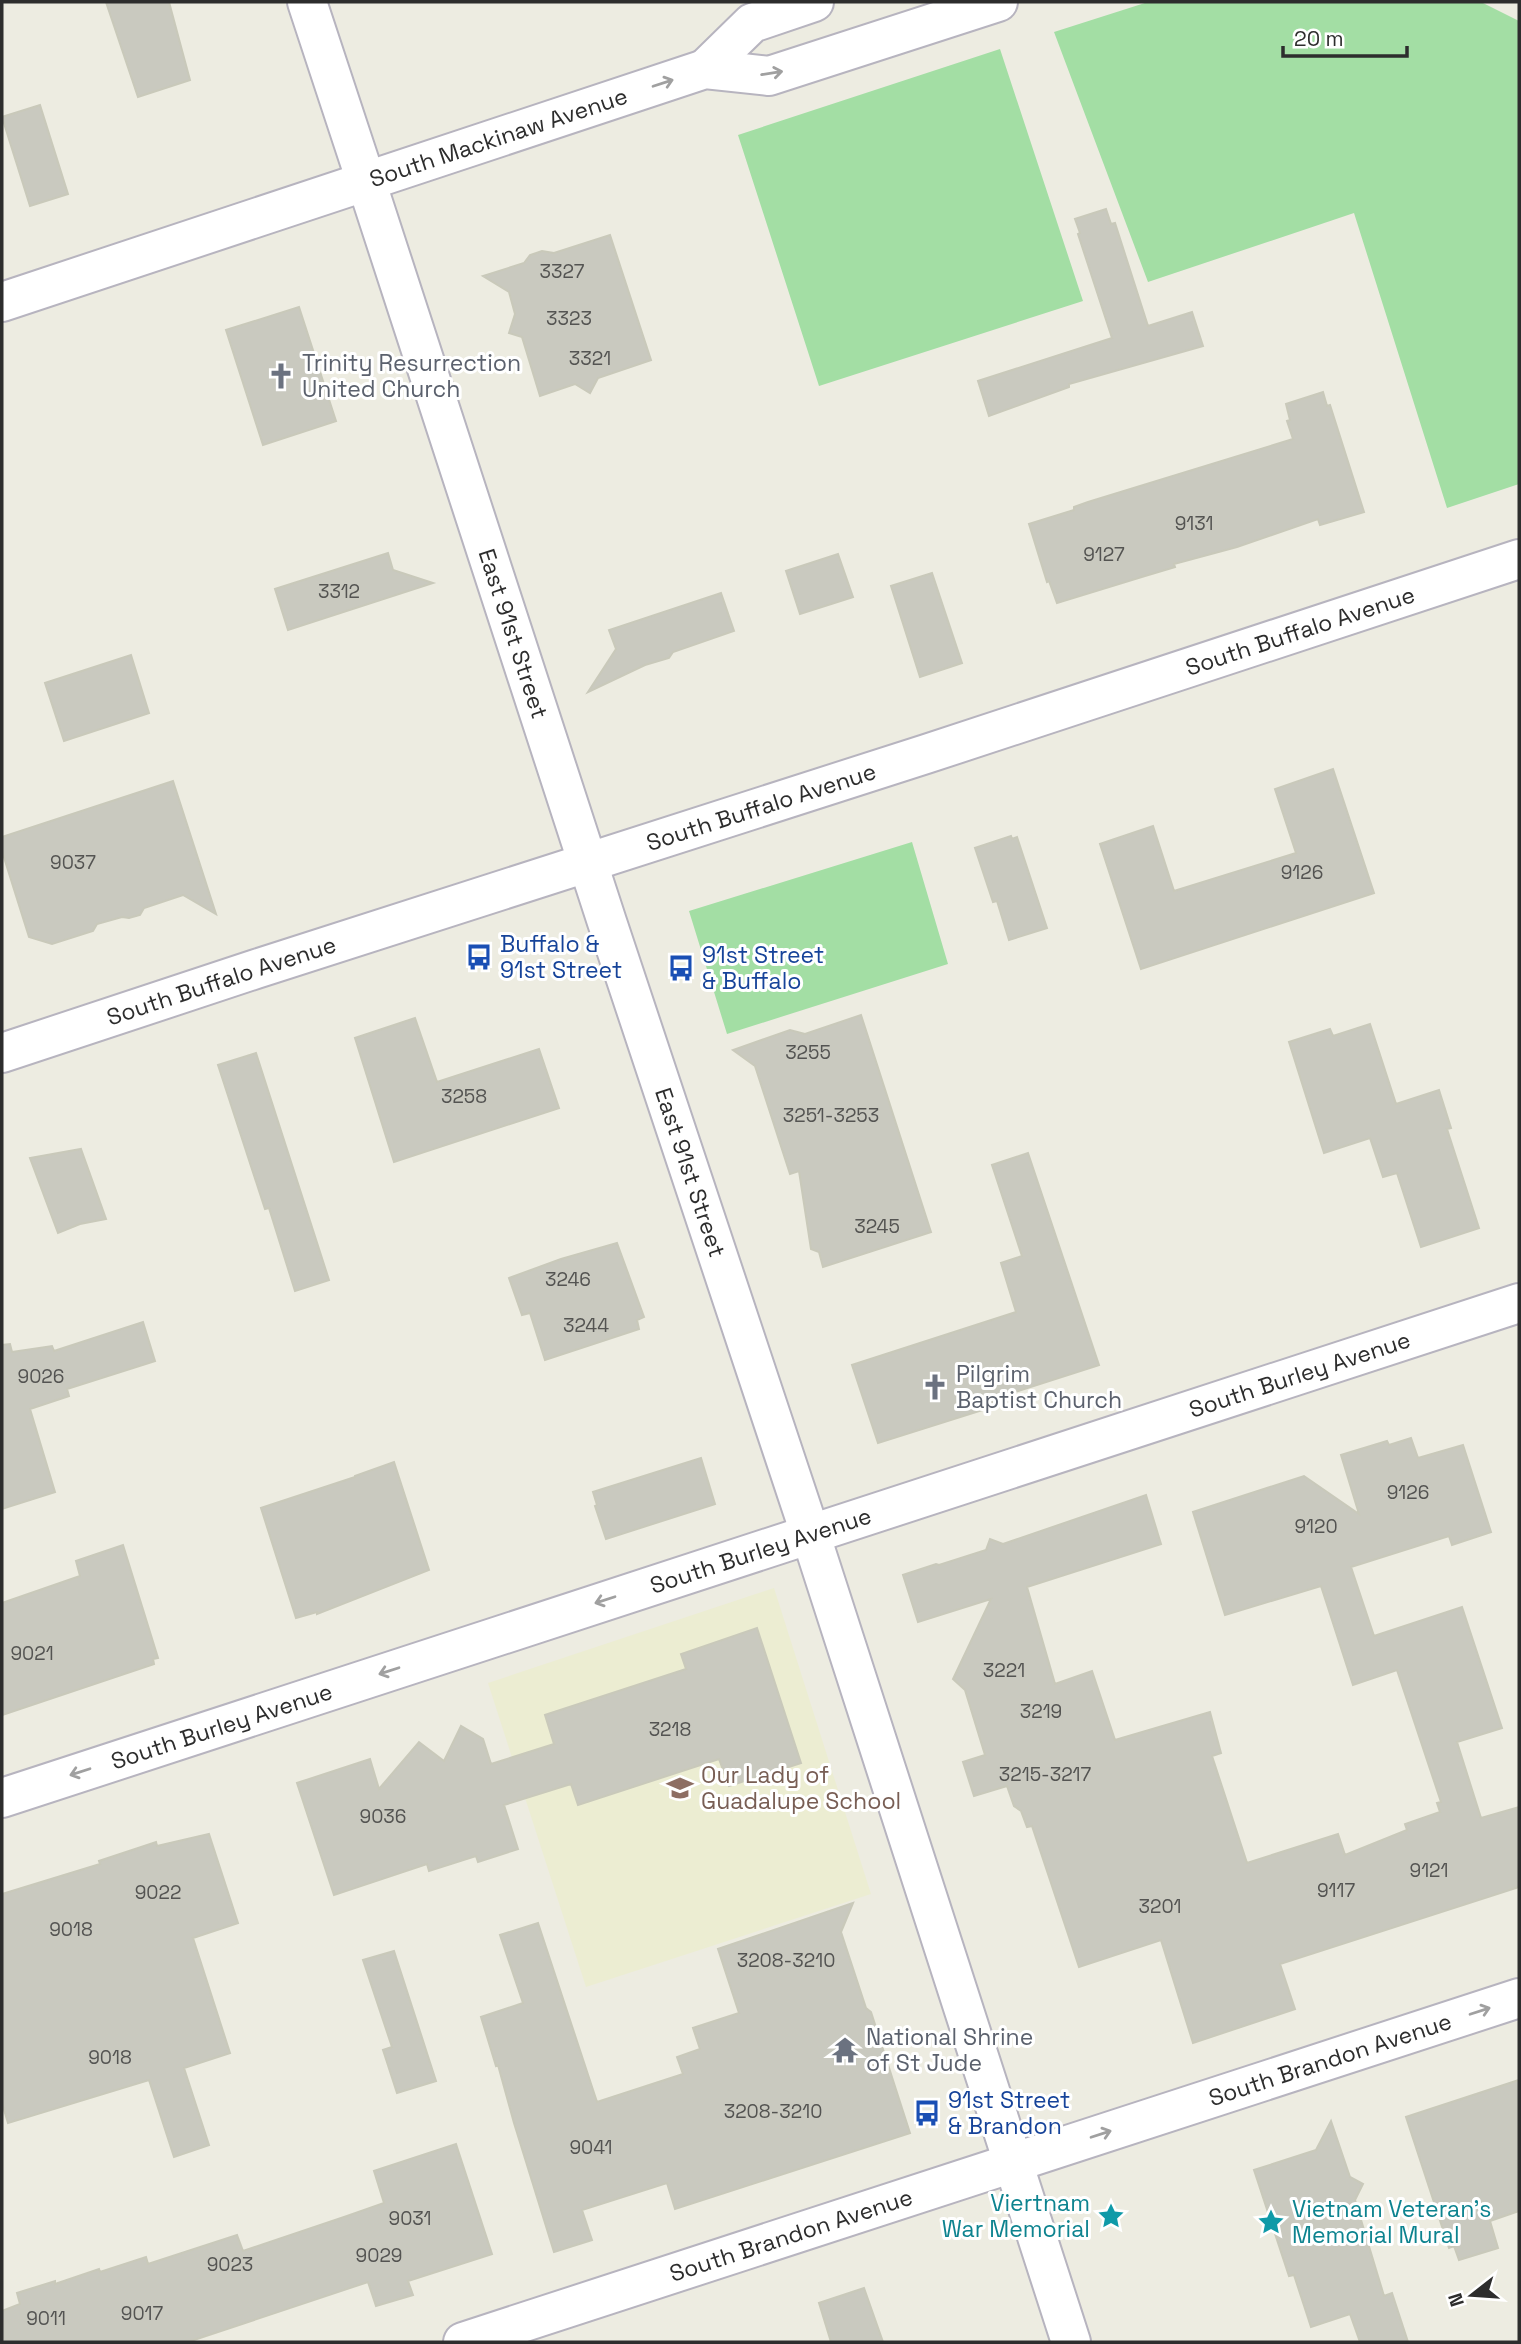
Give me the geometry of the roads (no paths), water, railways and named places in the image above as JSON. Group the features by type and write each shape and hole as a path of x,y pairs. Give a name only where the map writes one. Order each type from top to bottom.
{"street":[{"name":"East 91st Street","path":"307,2 810,1533 1070,2342"},
{"path":"705,69 752,23 814,2"},
{"name":"South Mackinaw Avenue","path":"2,302 705,69 769,76 998,2"},
{"name":"South Buffalo Avenue","path":"2,1053 1519,559"},
{"name":"South Burley Avenue","path":"2,1798 1519,1303"},
{"name":"South Brandon Avenue","path":"463,2342 1519,1998"}],"place":[{"name":"Trinity Resurrection United Church","path":"281,376"},
{"name":"Buffalo & 91st Street","path":"479,957"},
{"name":"91st Street & Buffalo","path":"681,968"},
{"name":"Pilgrim Baptist Church","path":"935,1387"},
{"name":"Our Lady of Guadalupe School","path":"680,1788"},
{"name":"National Shrine of St Jude","path":"845,2050"},
{"name":"91st Street & Brandon","path":"927,2113"},
{"name":"Viertnam War Memorial","path":"1111,2216"},
{"name":"Vietnam Veteran's Memorial Mural","path":"1271,2222"}]}
